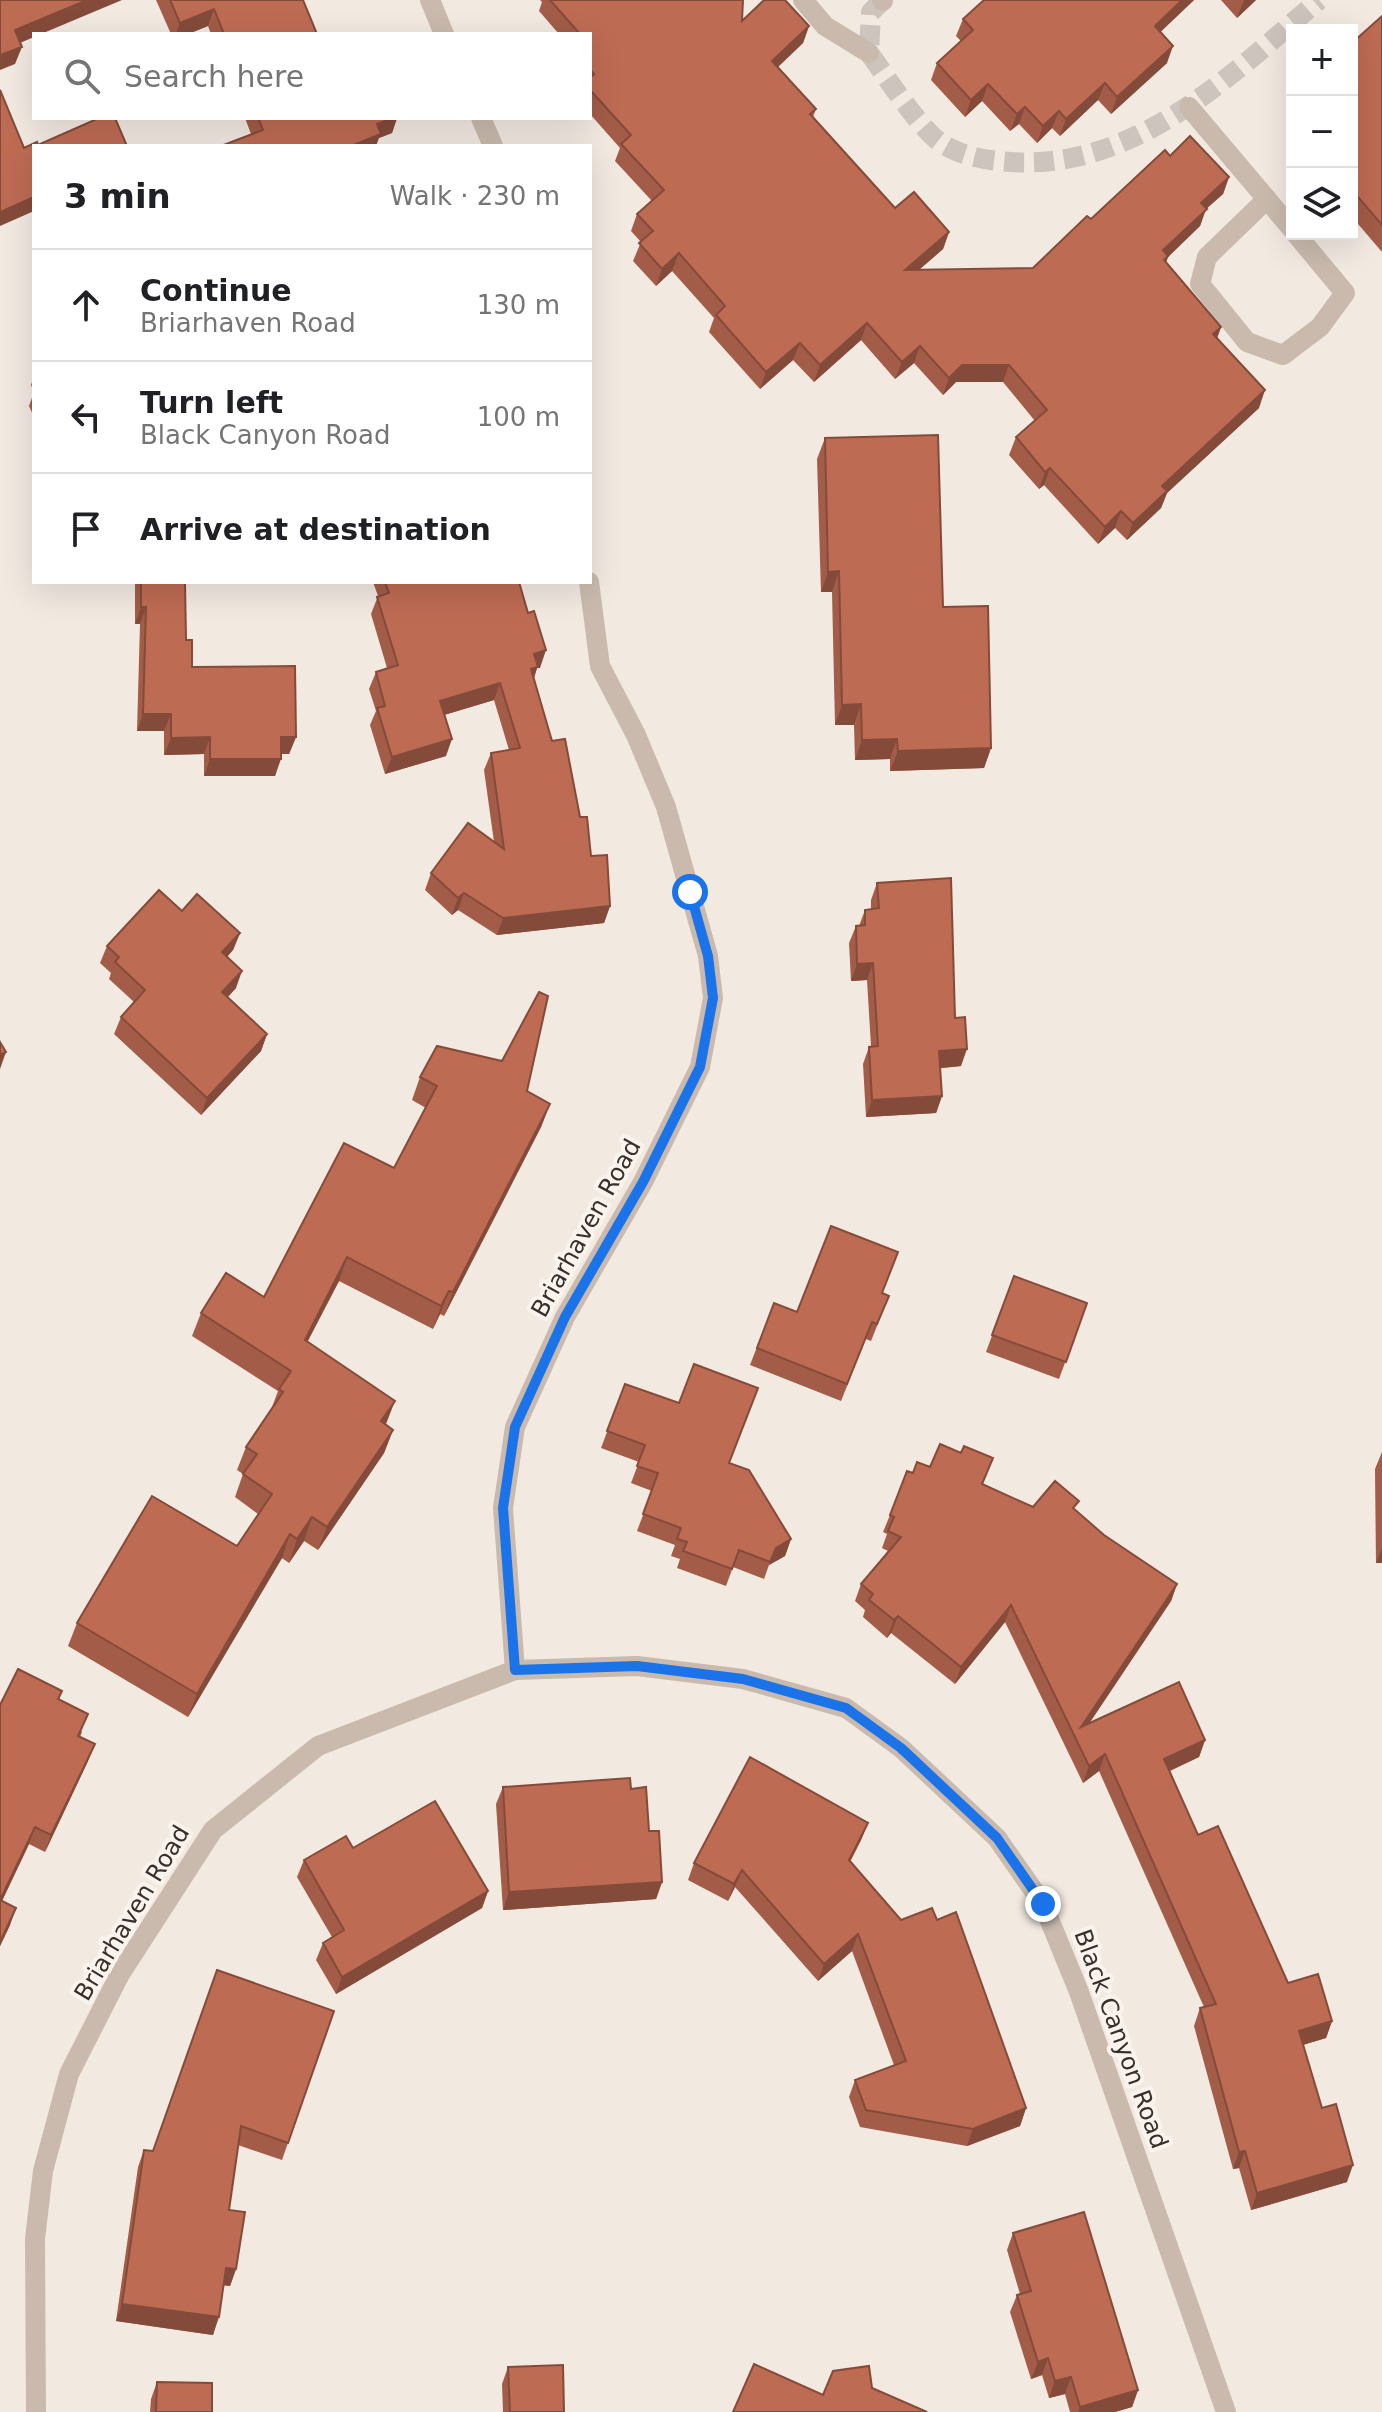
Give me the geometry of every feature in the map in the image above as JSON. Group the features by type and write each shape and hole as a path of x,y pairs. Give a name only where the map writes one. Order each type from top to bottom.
{"street":[{"path":"430,0 443,32"},
{"path":"803,0 825,26 869,53"},
{"path":"1189,107 1286,222"},
{"path":"482,120 492,144"},
{"path":"1267,199 1207,257 1200,284 1247,342 1283,355 1320,327 1345,293 1301,240"},
{"name":"Briarhaven Road","path":"36,2412 35,2239 43,2171 69,2074 120,1974 213,1830 318,1746 515,1670 503,1508 515,1427 565,1317 643,1182 700,1067 713,998 708,956 666,807 636,735 600,666 589,584"},
{"name":"Black Canyon Road","path":"515,1670 637,1666 743,1679 846,1708 901,1748 997,1838 1043,1904 1079,1992 1226,2412"}],"building":[{"path":"0,0 87,0 15,30 22,47 0,55"},
{"path":"170,0 303,0 316,32 223,32 214,9 180,23"},
{"path":"550,0 743,0 742,21 764,0 785,0 809,26 772,61 816,109 810,114 895,208 914,192 949,232 905,270 1033,268 1087,216 1091,219 1165,150 1170,156 1190,136 1229,177 1201,203 1207,209 1163,250 1168,256 1164,260 1221,327 1213,334 1265,390 1162,486 1167,491 1133,523 1121,511 1105,527 1050,468 1045,472 1016,437 1047,410 1009,365 962,365 949,378 920,346 902,362 867,323 820,365 800,343 766,372 716,315 725,306 679,253 662,269 639,243 653,231 637,214 664,190 621,144 631,135 592,92 592,32 578,32"},
{"path":"984,0 1182,0 1155,26 1173,46 1117,97 1105,83 1066,119 1059,111 1043,126 1025,107 1017,114 988,84 971,100 937,63 973,30 963,19"},
{"path":"1382,16 1382,225 1358,197 1358,38"},
{"path":"0,90 24,148 32,144 32,198 0,212"},
{"path":"94,120 116,120 126,144 40,144"},
{"path":"259,120 388,120 377,124 381,134 356,144 226,144 263,130"},
{"path":"938,435 943,607 988,606 991,748 898,751 897,739 862,740 861,704 842,705 839,571 828,572 825,438"},
{"path":"141,584 185,584 186,640 192,640 192,667 295,666 296,737 281,737 281,759 210,759 210,737 171,738 171,714 143,714 146,607 141,607"},
{"path":"386,584 520,584 528,613 534,611 546,650 534,654 538,667 531,669 552,741 565,739 580,817 587,817 591,856 607,855 610,906 503,918 464,893 458,898 431,873 468,823 504,849 491,753 520,748 500,683 440,701 452,739 392,757 377,708 385,706 376,672 398,665 377,597 389,593"},
{"path":"951,878 955,1018 965,1017 967,1049 939,1051 942,1096 872,1100 869,1047 878,1046 873,963 857,964 856,926 865,925 865,910 879,908 877,883"},
{"path":"159,890 182,911 197,894 240,933 222,952 242,971 222,992 267,1034 207,1098 121,1017 145,990 115,962 119,957 107,946"},
{"path":"539,992 548,996 527,1091 550,1104 453,1292 449,1291 441,1306 347,1257 305,1340 395,1401 381,1421 393,1430 327,1527 312,1517 297,1539 290,1534 197,1694 77,1623 152,1496 237,1546 272,1494 243,1474 257,1454 246,1447 283,1392 279,1389 291,1371 201,1313 226,1273 264,1297 344,1143 394,1168 437,1086 420,1077 437,1046 502,1061"},
{"path":"831,1226 898,1252 882,1293 889,1296 877,1324 872,1322 847,1384 757,1348 774,1303 797,1312"},
{"path":"1014,1276 1087,1303 1066,1362 992,1335"},
{"path":"694,1364 758,1388 729,1463 749,1470 791,1539 776,1548 770,1562 739,1550 732,1569 683,1551 687,1542 677,1539 681,1528 643,1514 658,1473 637,1466 645,1445 607,1431 625,1384 679,1403"},
{"path":"940,1444 961,1453 964,1446 993,1458 982,1484 1033,1507 1055,1481 1079,1501 1073,1508 1104,1535 1177,1584 1081,1727 1179,1682 1205,1740 1164,1759 1198,1835 1218,1826 1288,1983 1318,1974 1332,2021 1299,2031 1322,2108 1336,2104 1353,2165 1257,2193 1245,2151 1239,2152 1200,2008 1216,2004 1105,1754 1089,1766 1011,1605 961,1667 898,1616 894,1620 869,1600 873,1594 861,1584 901,1537 888,1531 894,1517 890,1515 907,1471 913,1473 917,1462 930,1467"},
{"path":"18,1669 62,1691 58,1699 88,1714 78,1736 95,1744 51,1835 35,1827 0,1900 0,1705"},
{"path":"750,1757 868,1823 849,1860 901,1920 932,1908 937,1920 956,1912 1026,2108 973,2129 866,2110 855,2080 906,2061 858,1934 824,1964 742,1870 734,1884 694,1863"},
{"path":"630,1778 631,1789 646,1787 649,1831 659,1831 662,1882 509,1892 503,1787"},
{"path":"435,1801 488,1891 342,1977 323,1943 344,1930 304,1860 346,1836 353,1848"},
{"path":"0,1900 16,1908 0,1942"},
{"path":"217,1970 334,2011 288,2143 241,2126 229,2210 245,2212 236,2269 226,2268 219,2317 122,2304 144,2150 153,2151"},
{"path":"1084,2212 1138,2390 1080,2407 1071,2377 1055,2381 1048,2358 1038,2362 1017,2295 1031,2291 1013,2233"},
{"path":"754,2364 823,2395 833,2371 869,2366 872,2388 927,2412 733,2412"},
{"path":"563,2365 564,2412 510,2412 508,2367"},
{"path":"157,2382 212,2383 212,2412 156,2412"}],"tunnel":[{"path":"883,0 871,12 869,53 913,114 932,136 949,148 975,157 1011,162 1057,160 1099,151 1140,134 1216,86 1319,0"}],"route":[{"path":"690,892 708,956 713,998 700,1067 643,1182 565,1317 515,1427 503,1508 515,1670 637,1666 743,1679 846,1708 901,1748 997,1838 1043,1904"}]}
